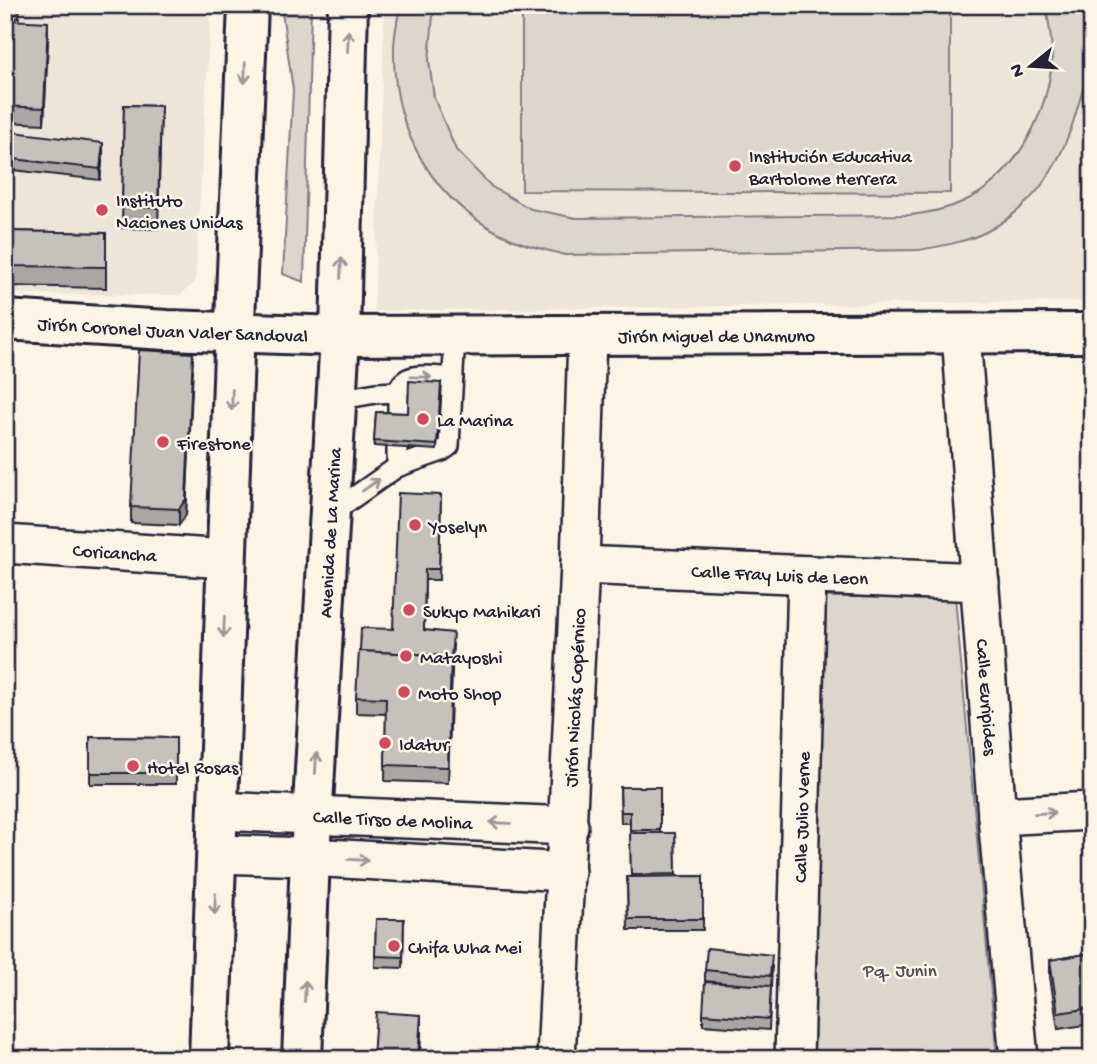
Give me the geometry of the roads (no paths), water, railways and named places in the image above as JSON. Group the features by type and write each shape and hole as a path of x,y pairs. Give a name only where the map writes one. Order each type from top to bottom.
{"main road":[{"path":"209,1059 248,5"},
{"name":"Avenida de La Marina","path":"302,1059 310,857 340,336 348,5"},
{"name":"Jirón Coronel Juan Valer Sandoval","path":"5,320 167,330 340,336"},
{"name":"Jirón Miguel de Unamuno","path":"340,336 1092,333"}],"street":[{"name":"Calle Euripides","path":"961,334 1019,1059"},
{"name":"Jirón Nicolás Copérnico","path":"556,1059 569,826 587,335"},
{"name":"Coricancha","path":"5,544 226,559"},
{"name":"Calle Fray Luis de Leon","path":"580,565 980,582"},
{"name":"Calle Julio Verne","path":"794,1059 807,575"},
{"name":"Calle Tirso de Molina","path":"218,811 569,826"},
{"path":"998,816 1092,811"},
{"path":"217,854 566,872"}],"lane":[{"path":"330,514 397,457 442,452 449,446 455,336"},
{"path":"398,418 400,383 409,377 453,378"},
{"path":"336,400 398,392"}],"place":[{"name":"Institución Educativa Bartolome Herrera","path":"735,166"},
{"name":"Instituto Naciones Unidas","path":"102,210"},
{"name":"La Marina","path":"423,419"},
{"name":"Firestone","path":"163,442"},
{"name":"Yoselyn","path":"415,525"},
{"name":"Sukyo Mahikari","path":"409,610"},
{"name":"Matayoshi","path":"406,656"},
{"name":"Moto Shop","path":"404,692"},
{"name":"Idatur","path":"385,743"},
{"name":"Hotel Rosas","path":"133,766"},
{"name":"Chifa Wha Mei","path":"394,946"}],"park label":[{"name":"Pq. Junin","path":"900,969"}]}
